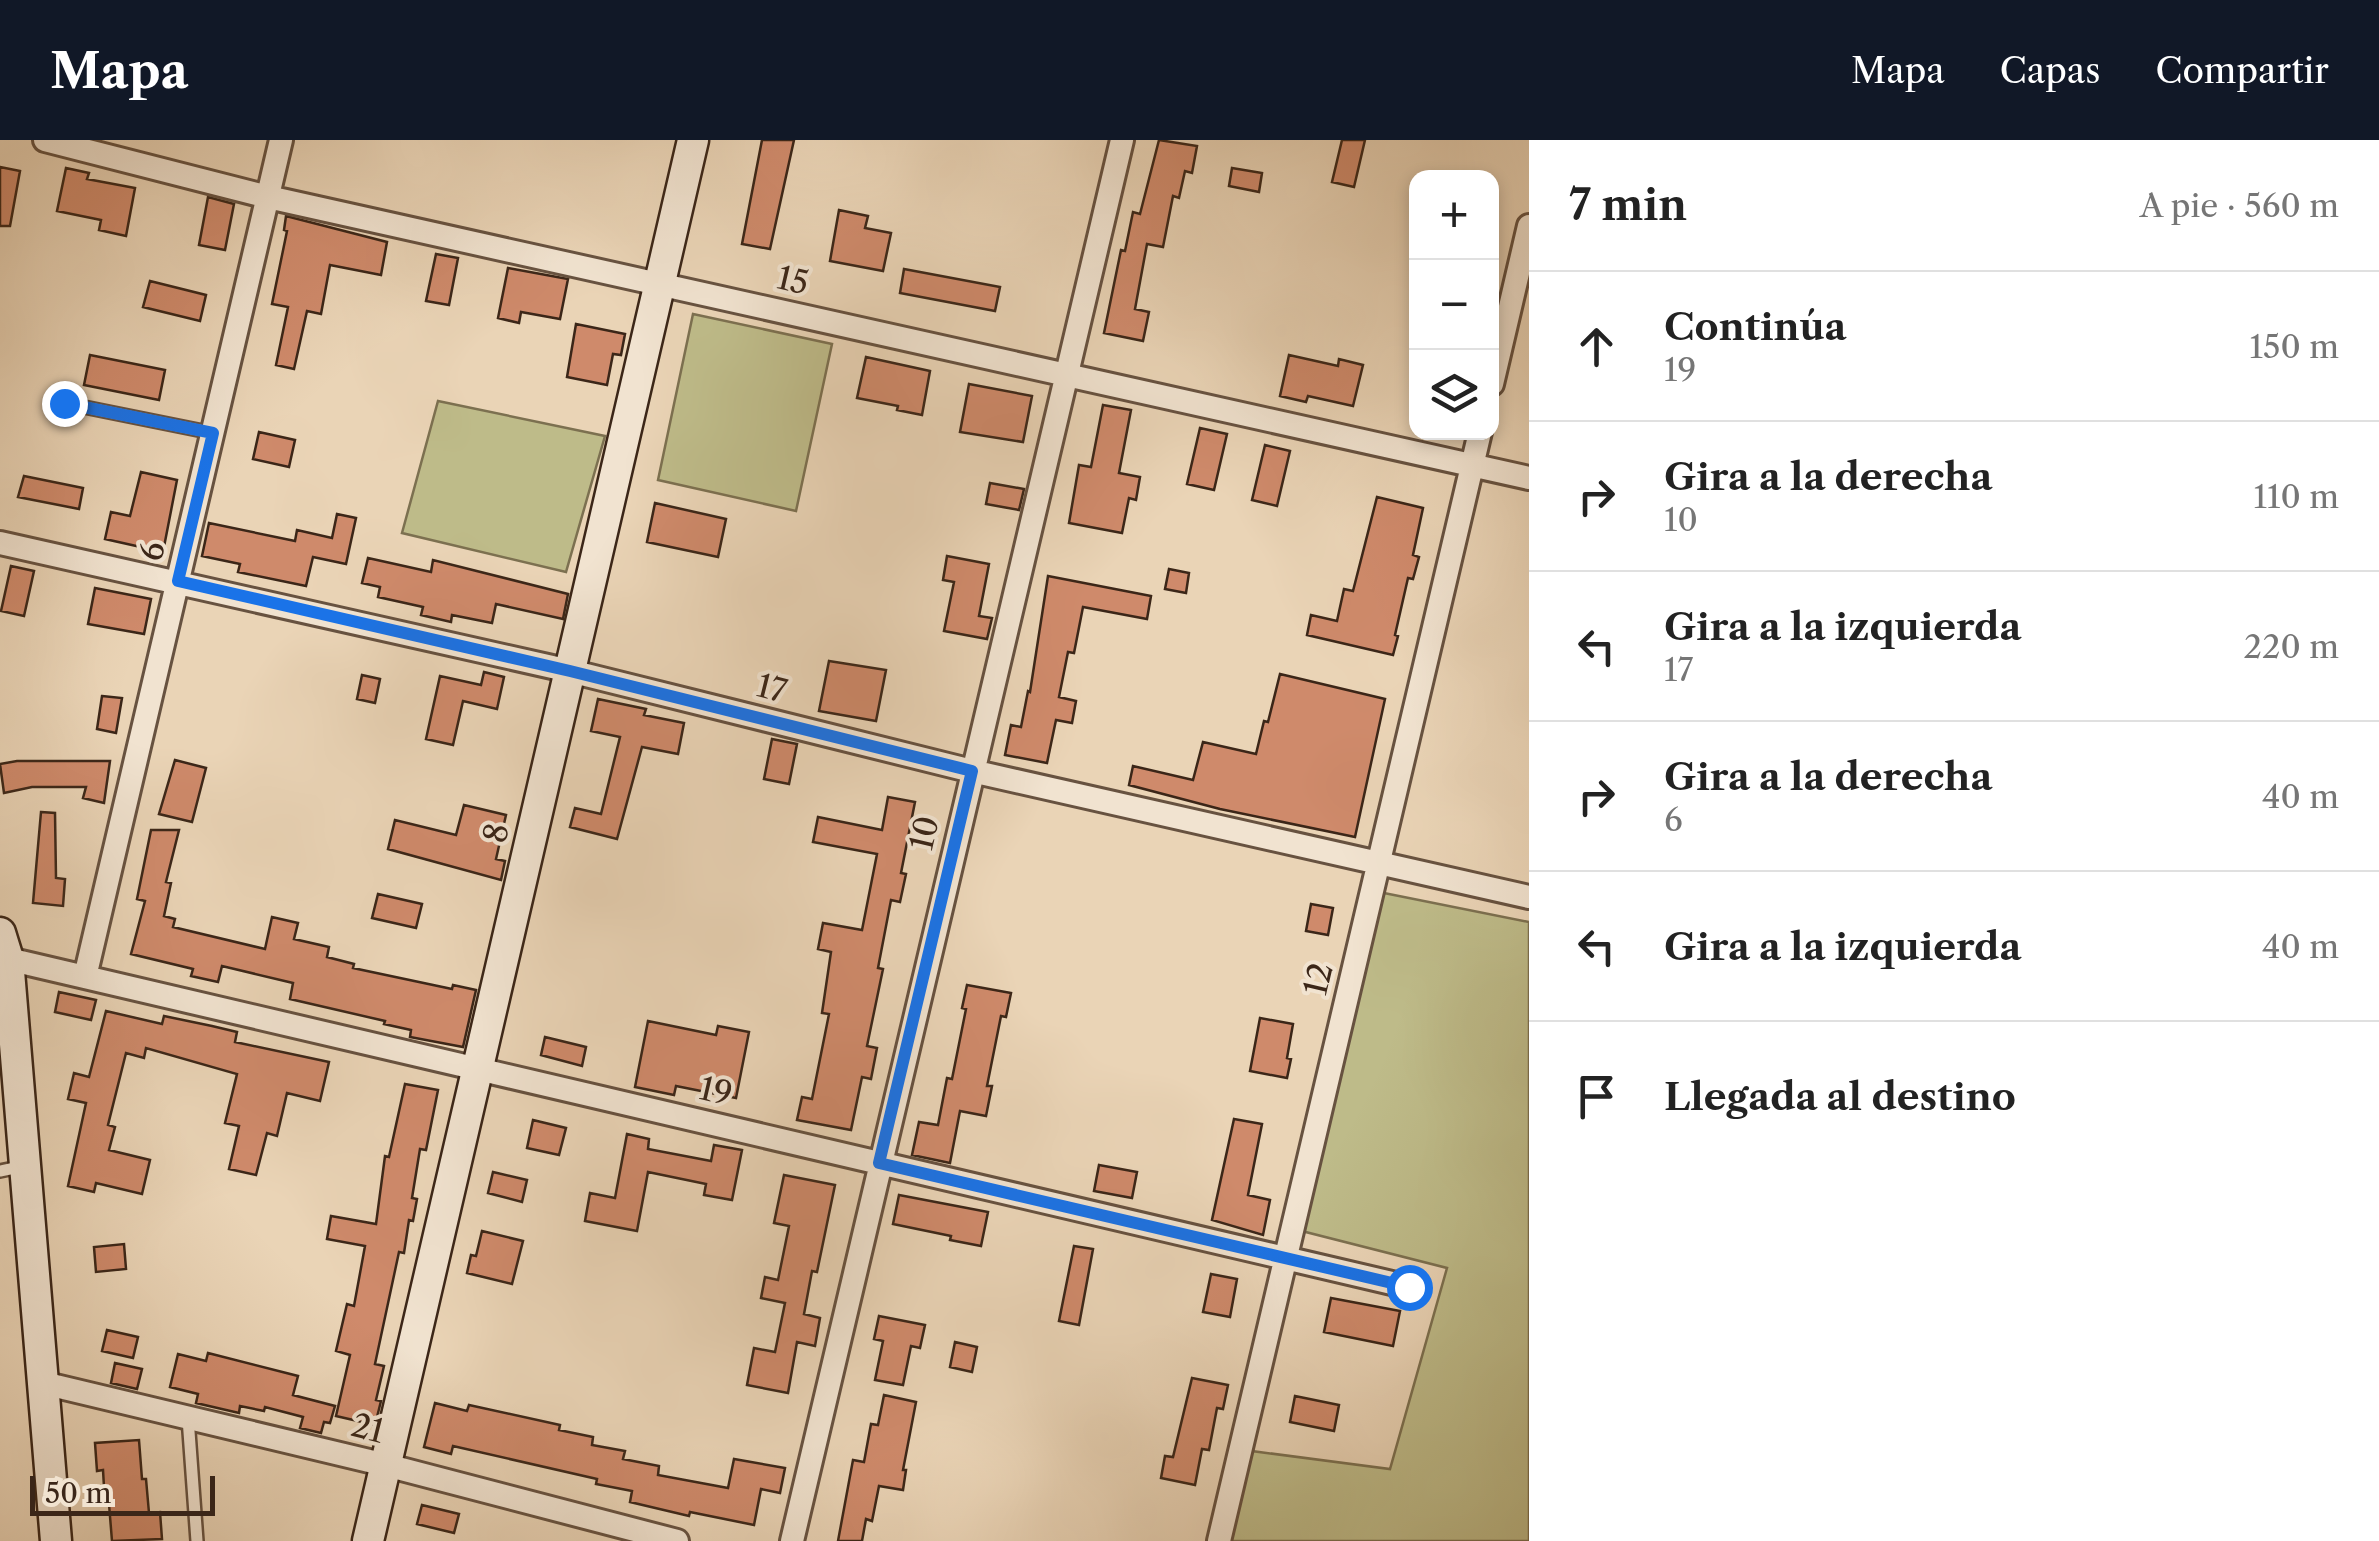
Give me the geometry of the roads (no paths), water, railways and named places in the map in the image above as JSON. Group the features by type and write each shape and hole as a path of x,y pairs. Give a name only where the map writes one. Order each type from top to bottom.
{"street":[{"name":"15","path":"44,140 268,196 1529,478"},
{"name":"6","path":"86,977 281,140"},
{"name":"8","path":"368,1541 693,140"},
{"name":"10","path":"792,1541 1122,140"},
{"path":"1499,354 1529,226"},
{"name":"12","path":"1219,1541 1478,440"},
{"name":"17","path":"0,542 570,671 972,771 1529,897"},
{"path":"4,946 12,1169 43,1383 56,1541"},
{"name":"19","path":"4,946 86,977 1409,1287"},
{"name":"21","path":"43,1383 386,1465 677,1541"}],"lane":[{"path":"64,403 213,433"},
{"path":"188,1418 197,1541"}]}
